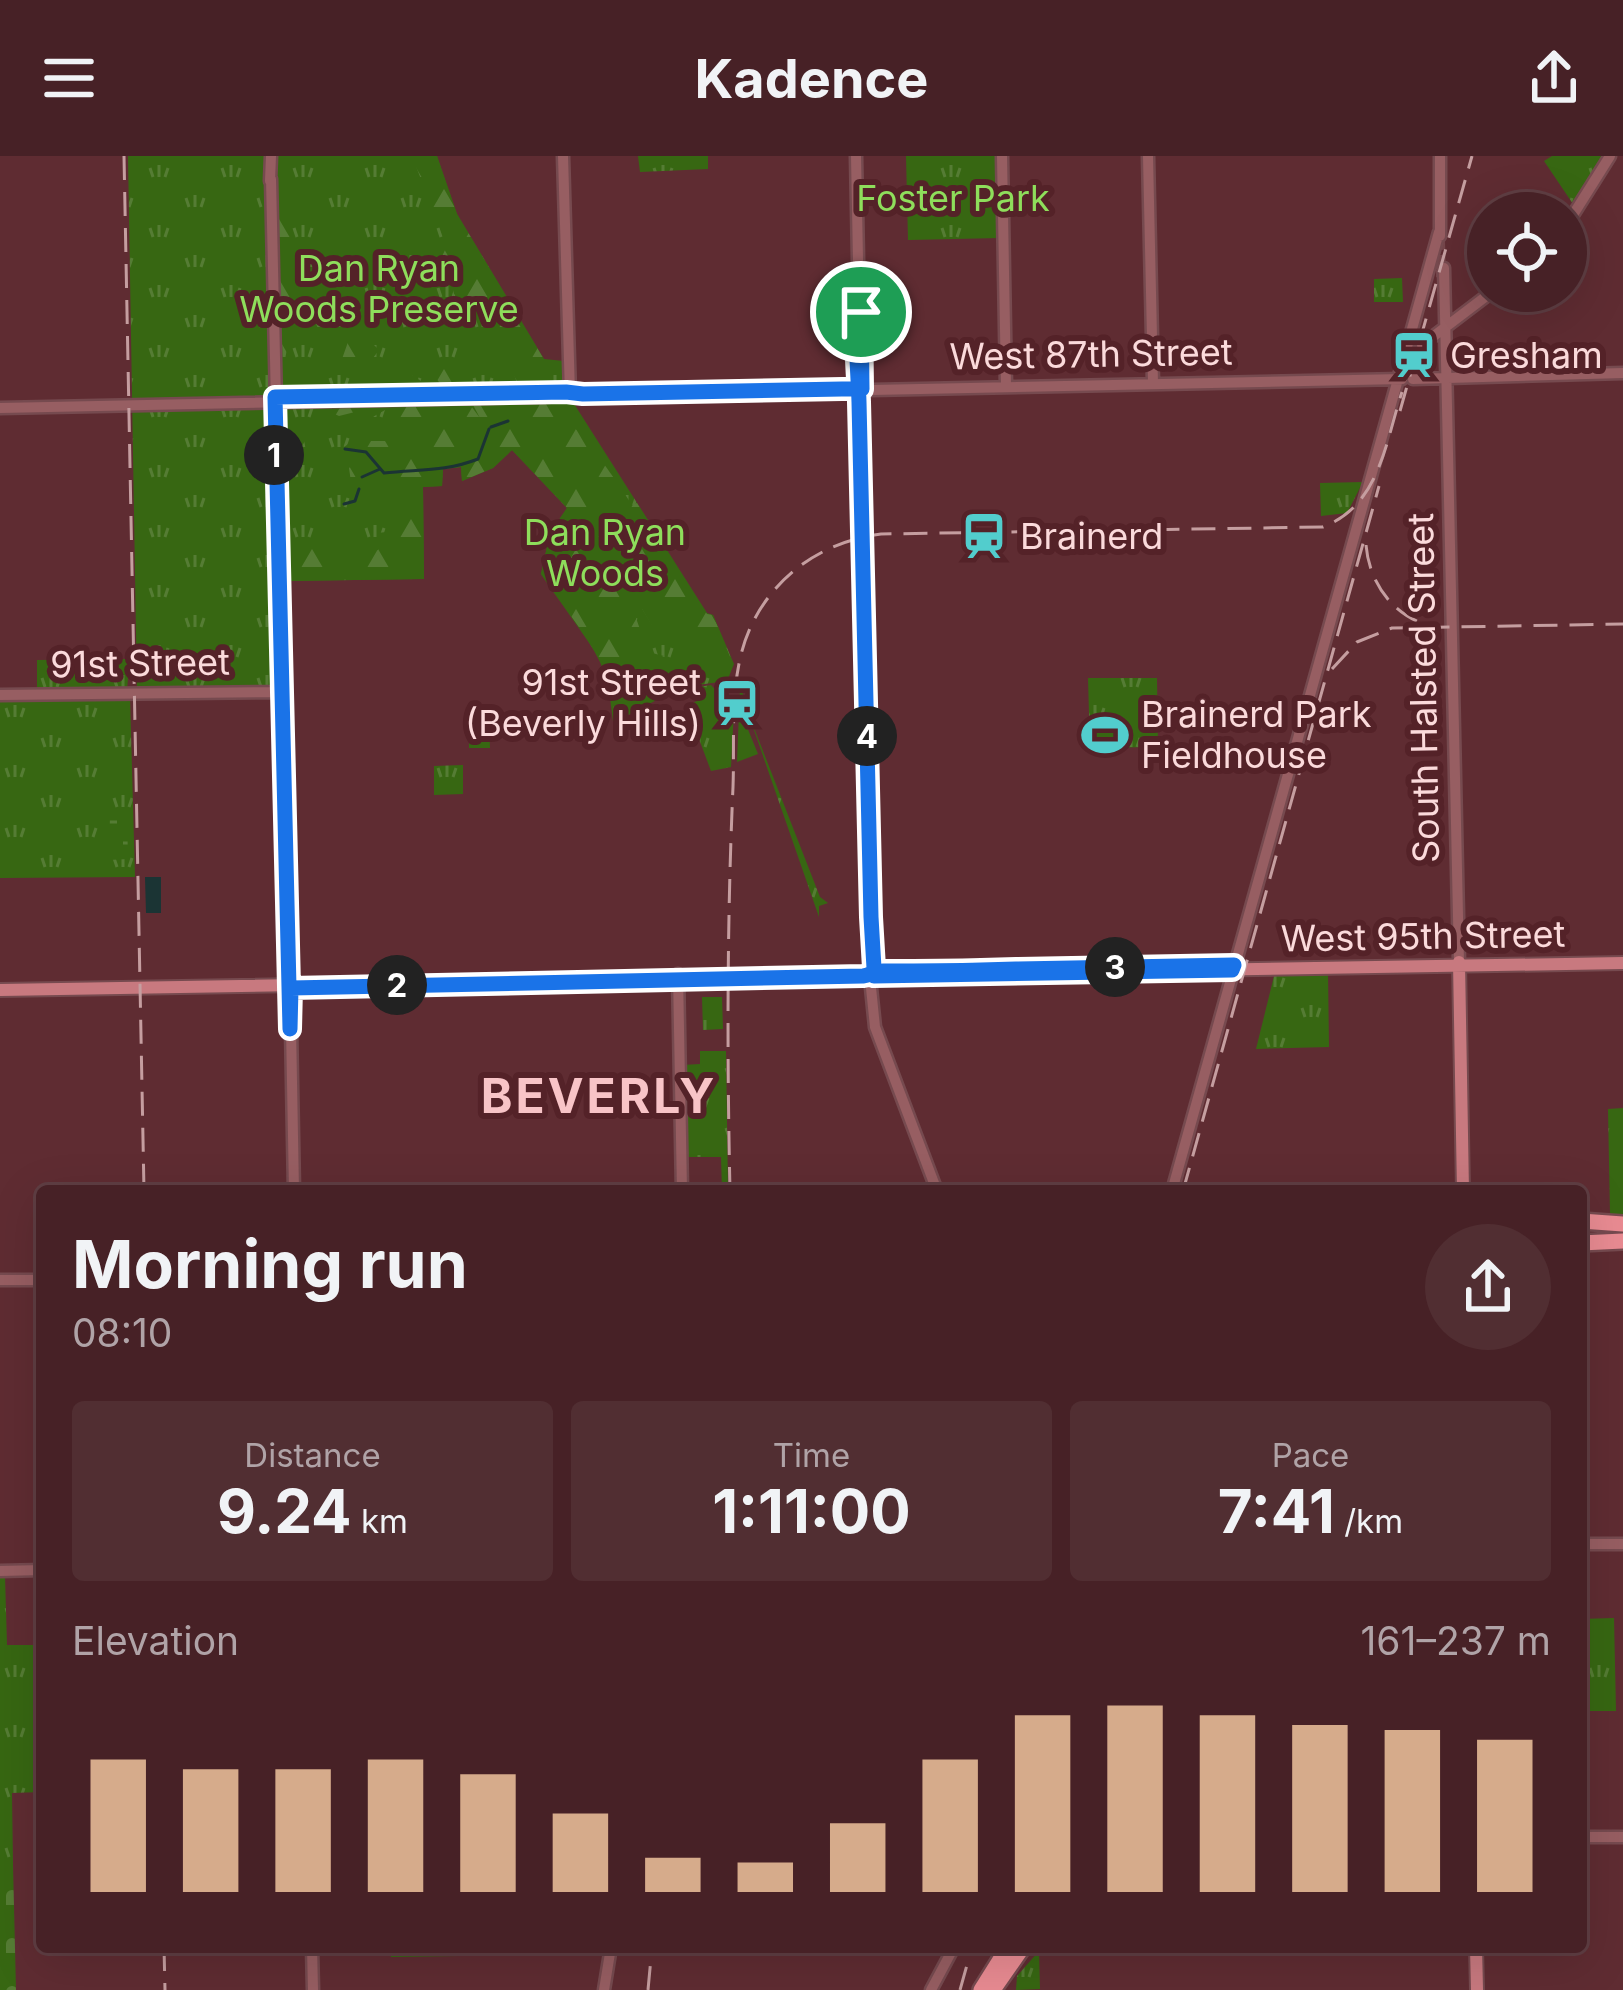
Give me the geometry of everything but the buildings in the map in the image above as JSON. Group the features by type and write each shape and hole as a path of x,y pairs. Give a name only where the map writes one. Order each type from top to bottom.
{"highway":[{"path":"1587,1225 1623,1226"},
{"path":"1587,1242 1623,1240"},
{"path":"978,1990 996,1981 1018,1953"}],"main road":[{"path":"271,156 288,985"},
{"path":"563,156 570,394"},
{"path":"856,156 875,1027 935,1185"},
{"path":"1002,156 1006,386"},
{"path":"1148,156 1153,383"},
{"path":"1174,1185 1367,484 1408,378 1407,354 1440,236 1440,156"},
{"path":"1587,193 1610,156"},
{"name":"South Halsted Street","path":"1442,276 1461,1185"},
{"path":"1425,342 1467,311"},
{"name":"West 87th Street","path":"0,406 1623,376"},
{"path":"282,692 294,1185"},
{"name":"91st Street","path":"0,695 282,692"},
{"path":"280,741 286,765"},
{"name":"West 95th Street","path":"0,988 1623,961"},
{"path":"678,977 682,1185"},
{"path":"0,1280 36,1280"},
{"path":"1587,1544 1623,1544"},
{"path":"0,1571 36,1570"},
{"path":"1587,1838 1623,1837"},
{"path":"312,1953 313,1990"},
{"path":"604,1990 610,1953"},
{"path":"931,1990 951,1953"},
{"path":"1478,1953 1479,1990"}],"green space":[{"path":"128,156 267,156 278,688 137,691"},
{"name":"Dan Ryan Woods Preserve","path":"275,156 437,156 457,214 544,359 564,361 565,389 281,394"},
{"path":"412,156 437,156 457,214 545,361 553,388 519,389 510,362 472,309 454,294 450,275 434,273 447,246"},
{"path":"638,156 708,156 708,169 640,172"},
{"name":"Foster Park","path":"906,156 999,156 1000,238 908,240"},
{"path":"1552,156 1604,156 1581,192 1565,192 1544,161"},
{"path":"289,213 292,243 306,243 309,250 359,252 364,260 337,258 315,267 314,298 338,322 328,335 320,333 313,317 292,320 283,371 278,220"},
{"path":"1402,278 1403,302 1374,302 1374,279"},
{"path":"354,325 379,350 370,362 354,361 354,372 342,359"},
{"path":"425,352 452,371 452,387 458,390 398,391 404,386 396,379 404,369 432,389 443,387 421,360"},
{"name":"Dan Ryan Woods","path":"571,399 707,613 713,615 734,664 727,681 683,687 613,721 606,667 541,574 550,533 567,508 512,450 493,468 462,481 461,467 443,469 442,486 423,487 424,579 284,581 281,405"},
{"name":"Dan Ryan Woods","path":"468,402 480,418 472,403 552,402 632,505 637,503 707,614 713,615 733,664 730,673 719,675 704,650 668,623 661,626 668,631 657,633 641,607 630,601 648,652 664,656 649,663 662,697 615,722 600,661 541,574 550,533 567,508 512,450 493,468 462,481 461,467 443,469 442,486 423,487 424,579 285,581 286,543 300,542 328,556 378,550 377,533 396,531 392,508 412,483 383,478 378,487 357,477 351,482 349,468 360,460 339,451 352,441 400,441 399,417 385,410 364,422 359,411 339,416 315,405"},
{"path":"282,432 303,435 306,451 291,473 300,495 285,535"},
{"path":"1363,482 1347,513 1321,516 1320,483"},
{"path":"130,659 127,689 37,693 37,660"},
{"path":"1088,678 1157,678 1158,747 1090,748"},
{"path":"711,685 734,710 731,767 711,771 687,707 703,697 698,687"},
{"path":"740,687 748,706 740,710 758,754 737,762"},
{"path":"130,696 135,877 0,878 0,698"},
{"path":"747,710 820,897 828,903 819,906 819,917"},
{"path":"469,713 489,713 490,748 469,748"},
{"path":"463,765 463,794 434,795 434,766"},
{"path":"110,815 127,816 128,859 109,860"},
{"path":"1328,971 1329,1047 1256,1049 1275,972"},
{"path":"702,997 722,997 723,1029 703,1030"},
{"path":"700,1051 726,1051 728,1185 722,1185 721,1157 684,1157 683,1065 700,1064"},
{"path":"1623,1108 1623,1214 1610,1214 1608,1109"},
{"path":"0,1576 5,1576 7,1645 36,1645 36,1792 12,1793 13,1865 0,1865"},
{"path":"1614,1618 1616,1711 1587,1711 1587,1619"},
{"path":"0,1865 13,1865 16,1990 0,1990"},
{"path":"391,1953 459,1956 391,1957"},
{"path":"1039,1953 1040,1989 1016,1990 1017,1976"}],"water":[{"path":"145,877 161,877 161,913 146,913"}],"waterway":[{"path":"491,427 508,421"},
{"path":"345,449 366,452 384,473 442,468 478,459 489,429"},
{"path":"362,477 380,469"},
{"path":"344,504 355,501 359,489"}],"tunnel":[{"path":"1440,240 1441,277"}],"railway":[{"path":"124,156 144,1185"},
{"path":"1400,411 1472,156"},
{"path":"730,1185 734,704 744,643 775,589 822,552 881,534 1323,527 1342,517 1369,488 1402,392"},
{"path":"1185,1185 1379,486"},
{"path":"1366,545 1384,594 1403,613 1427,625"},
{"path":"1332,669 1357,642 1392,628 1623,624"},
{"path":"164,1953 165,1990"},
{"path":"648,1990 651,1953"},
{"path":"960,1990 970,1953"}],"place":[{"name":"Gresham","path":"1414,355"},
{"name":"Brainerd","path":"984,536"},
{"name":"91st Street (Beverly Hills)","path":"737,703"},
{"name":"Brainerd Park Fieldhouse","path":"1105,735"}],"district":[{"name":"BEVERLY","path":"599,1096"}],"route":[{"path":"861,312 858,300 858,389 862,468 871,917 873,928 874,968 874,971 874,974 874,976 1232,970 1234,965 1055,969 1016,969 981,970 963,970 883,971 874,971 869,971 869,976 291,988 290,1029 280,763 275,397 583,394 842,389 858,389 862,389 861,312"}]}
